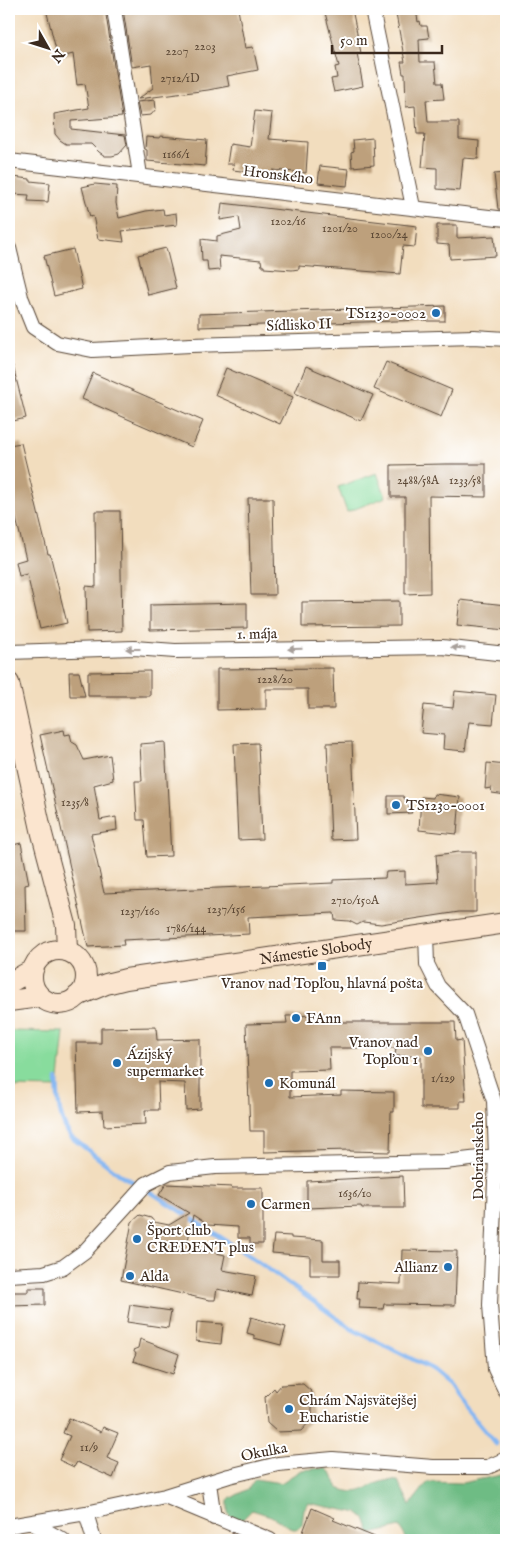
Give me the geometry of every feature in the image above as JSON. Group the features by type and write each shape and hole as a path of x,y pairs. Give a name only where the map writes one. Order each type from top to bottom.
{"street":[{"path":"114,9 140,175"},
{"path":"372,9 413,207"},
{"name":"Hronského","path":"9,161 506,219"},
{"name":"Sídlisko II","path":"9,248 21,297 33,327 57,343 92,350 386,339 474,337 506,339"},
{"name":"1. mája","path":"9,652 134,648 175,651 442,647 506,654"},
{"path":"9,683 58,901 66,925 67,951"},
{"path":"9,983 37,963 49,951 58,950 74,954 83,965 86,973 82,990 70,1001 63,1003 47,1001 40,997 33,984 37,963 53,936 58,901"},
{"name":"Námestie Slobody","path":"77,996 106,984 126,979 506,923"},
{"name":"Dobrianskeho","path":"426,934 427,964 438,986 465,1014 494,1101 496,1156 490,1305 495,1369 506,1392"},
{"path":"83,965 126,979"},
{"path":"9,1001 40,997"},
{"path":"9,1275 44,1273 64,1267 85,1252 146,1184 170,1172 215,1167 445,1162 496,1156"},
{"path":"495,1369 506,1381"},
{"name":"Okulka","path":"9,1526 86,1513 165,1496 229,1476 278,1464 334,1459 433,1467 488,1467 506,1459"},
{"path":"209,1483 214,1518"},
{"path":"165,1496 270,1540"},
{"path":"86,1513 94,1540"},
{"path":"32,1523 63,1540"}],"green space":[{"path":"377,473 386,497 347,512 338,487"},
{"path":"9,1031 64,1032 58,1088 9,1087"},
{"path":"325,1468 331,1473 338,1488 347,1491 363,1490 385,1481 398,1481 410,1505 428,1482 462,1483 506,1474 506,1540 407,1540 400,1527 371,1534 365,1518 359,1513 308,1503 304,1509 302,1525 297,1529 293,1529 271,1516 252,1510 243,1519 232,1522 228,1512 228,1500 249,1488 255,1479 281,1483 301,1470"}],"building":[{"path":"46,9 105,9 122,117 71,121 71,129 125,135 127,145 119,154 105,156 91,144 66,144 55,134 54,114 89,108 85,84 77,85 73,54 58,58"},
{"path":"123,9 238,9 245,48 253,47 258,70 227,76 229,86 138,99 153,88 151,64 132,67"},
{"path":"324,9 352,9 361,53 357,53 363,86 334,92 331,79 337,78 335,67 339,66"},
{"path":"395,9 416,9 418,22 420,21 421,26 427,26 429,38 419,39 420,62 435,62 437,83 442,83 444,99 426,100 428,122 459,122 459,139 479,141 478,159 463,158 460,191 437,189 437,168 422,167 425,134 417,134 415,106 406,107 405,74 403,74 401,62 405,62"},
{"path":"155,100 156,109 151,115 140,116 137,102"},
{"path":"255,111 272,113 269,139 308,142 306,173 273,170 273,175 233,170 234,164 227,164 230,144 250,147"},
{"path":"160,136 207,140 205,166 147,161 146,137 160,138"},
{"path":"373,138 374,165 352,167 351,152 354,151 353,140"},
{"path":"320,166 349,169 347,186 318,183"},
{"path":"506,173 506,209 498,209 494,174"},
{"path":"13,177 50,183 48,202 28,201 29,195 12,194"},
{"path":"95,184 117,186 116,203 119,218 163,209 164,215 176,213 177,225 122,231 124,242 98,239 93,216 90,217 82,187"},
{"path":"222,203 417,226 415,247 403,246 400,274 299,266 299,269 292,270 264,268 261,260 219,256 220,270 208,271 207,261 202,261 201,239 217,241 217,236 241,230 239,217 220,220"},
{"path":"437,225 457,225 457,238 494,236 496,256 450,259 449,245 437,244"},
{"path":"166,248 176,288 148,295 138,255"},
{"path":"73,249 82,289 54,296 44,256"},
{"path":"445,306 445,321 199,327 199,314"},
{"path":"386,362 452,390 441,417 374,389"},
{"path":"9,366 13,366 26,418 9,422"},
{"path":"306,366 373,395 361,421 295,393"},
{"path":"226,368 293,397 280,424 215,395"},
{"path":"93,373 203,421 192,447 82,399"},
{"path":"21,443 67,623 40,629 27,574 19,576 16,562 26,559 9,490 9,445"},
{"path":"486,464 486,497 429,496 430,593 405,594 405,497 391,497 391,465"},
{"path":"248,498 273,498 275,595 251,595"},
{"path":"95,511 120,511 122,631 87,632 86,586 96,587"},
{"path":"460,600 506,605 506,630 457,625"},
{"path":"399,601 399,626 302,627 302,602"},
{"path":"247,603 247,628 150,630 150,605"},
{"path":"333,668 334,709 308,709 308,689 266,689 266,709 217,710 217,669"},
{"path":"150,671 150,696 88,696 88,672"},
{"path":"69,672 79,672 85,696 70,696"},
{"path":"455,691 496,695 493,724 469,722 465,751 443,749 444,735 421,733 424,705 453,708"},
{"path":"64,730 65,735 70,734 72,742 77,745 84,760 110,755 113,780 94,785 100,820 116,817 117,830 91,834 104,893 333,883 333,880 385,878 386,872 405,871 405,884 438,882 436,855 476,852 476,912 459,912 381,924 363,922 357,925 349,921 335,920 334,913 248,917 249,934 123,940 124,945 88,947 40,735"},
{"path":"165,742 171,856 147,857 144,820 137,820 135,781 142,781 140,744"},
{"path":"352,742 356,839 331,840 327,743"},
{"path":"258,743 262,839 238,840 234,744"},
{"path":"487,763 506,765 506,795 492,793 491,788 485,789"},
{"path":"434,794 460,797 457,834 419,830 421,797 433,798"},
{"name":"TS1230-0001","path":"388,796 403,796 412,813 388,814"},
{"path":"21,843 29,884 25,885 26,931 9,931 9,846"},
{"path":"328,1015 328,1022 455,1022 456,1041 462,1040 466,1101 460,1101 460,1108 421,1108 421,1056 395,1056 396,1048 329,1048 330,1070 290,1071 290,1097 341,1095 341,1091 394,1092 394,1112 391,1112 390,1152 350,1150 264,1152 264,1131 250,1131 246,1024 287,1023 286,1016"},
{"name":"Ázijský supermarket","path":"156,1027 157,1040 200,1039 200,1109 186,1110 185,1083 158,1082 159,1110 145,1110 146,1124 104,1126 103,1111 78,1112 76,1043 101,1043 101,1028"},
{"path":"403,1176 404,1208 362,1208 361,1206 307,1208 307,1181"},
{"path":"166,1184 263,1188 263,1244 250,1244 250,1238 238,1238 238,1227 208,1225 193,1215 187,1246 225,1255 222,1270 256,1276 252,1296 217,1289 215,1300 209,1300 121,1280 132,1222 140,1215 151,1218 154,1222 169,1225 189,1213 159,1195"},
{"path":"274,1235 323,1240 323,1260 340,1260 340,1275 310,1275 310,1256 272,1253"},
{"path":"402,1250 457,1251 455,1305 384,1304 383,1309 359,1308 360,1299 357,1299 358,1282 401,1284"},
{"path":"28,1288 45,1288 45,1305 9,1306 9,1292 28,1292"},
{"path":"130,1305 171,1311 168,1328 127,1322"},
{"path":"251,1317 286,1327 281,1345 254,1338 254,1335 247,1333"},
{"path":"197,1322 223,1324 221,1344 196,1341"},
{"path":"140,1339 179,1354 173,1374 133,1361 136,1354 133,1350 138,1348"},
{"name":"Chrám Najsvätejšej Eucharistie","path":"303,1384 312,1392 312,1413 307,1419 310,1421 301,1431 277,1432 267,1423 265,1397 274,1388 276,1391 281,1385"},
{"path":"69,1418 101,1432 103,1427 118,1433 107,1458 119,1463 113,1478 77,1462 74,1467 59,1460 70,1436 63,1433"},
{"path":"312,1508 335,1518 333,1520 382,1540 300,1540"}],"waterway":[{"path":"57,1079 61,1116 71,1137 119,1174 154,1194 254,1259 352,1329 430,1368 450,1385 460,1401 496,1444"}],"place":[{"name":"TS1230-0002","path":"436,313"},
{"name":"TS1230-0001","path":"396,805"},
{"name":"Vranov nad Topľou, hlavná pošta","path":"322,966"},
{"name":"FAnn","path":"296,1018"},
{"name":"Vranov nad Topľou 1","path":"428,1051"},
{"name":"Ázijský supermarket","path":"117,1063"},
{"name":"Komunál","path":"269,1083"},
{"name":"Carmen","path":"251,1204"},
{"name":"Šport club CREDENT plus","path":"137,1239"},
{"name":"Allianz","path":"448,1267"},
{"name":"Alda","path":"130,1276"},
{"name":"Chrám Najsvätejšej Eucharistie","path":"289,1409"}]}
